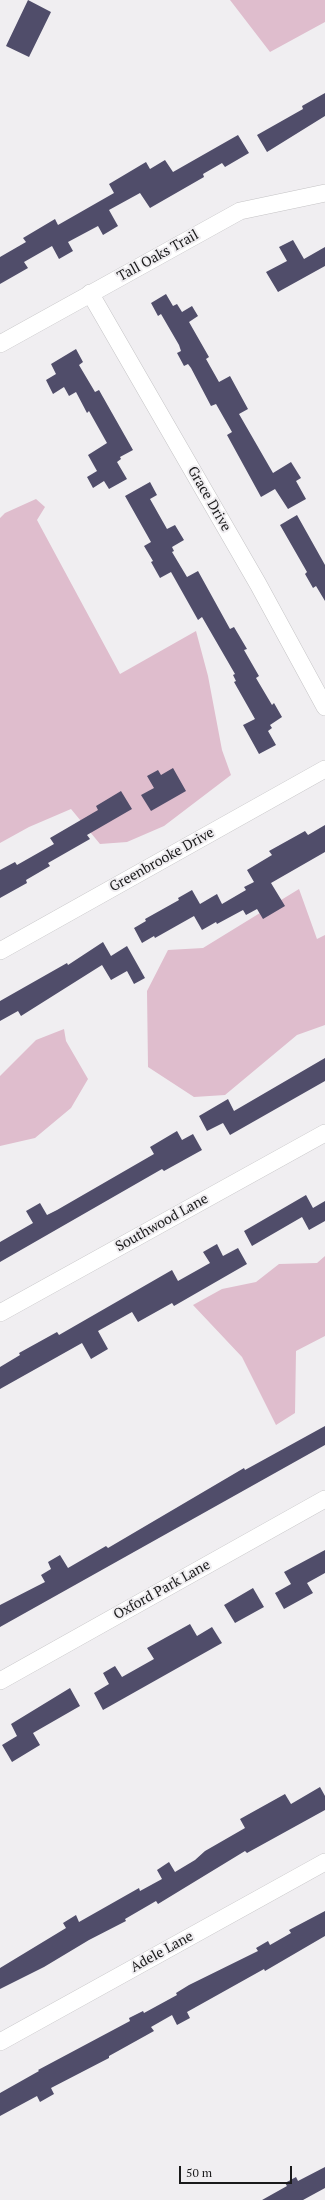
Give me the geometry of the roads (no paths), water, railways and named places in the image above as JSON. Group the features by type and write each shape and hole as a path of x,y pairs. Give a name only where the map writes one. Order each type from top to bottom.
{"street":[{"name":"Tall Oaks Trail","path":"0,344 240,210 325,193"},
{"name":"Grace Drive","path":"90,293 258,584 325,707"},
{"name":"Greenbrooke Drive","path":"0,951 325,769"},
{"name":"Southwood Lane","path":"0,1313 325,1133"},
{"name":"Oxford Park Lane","path":"0,1681 325,1499"},
{"name":"Adele Lane","path":"0,2042 325,1862"}]}
